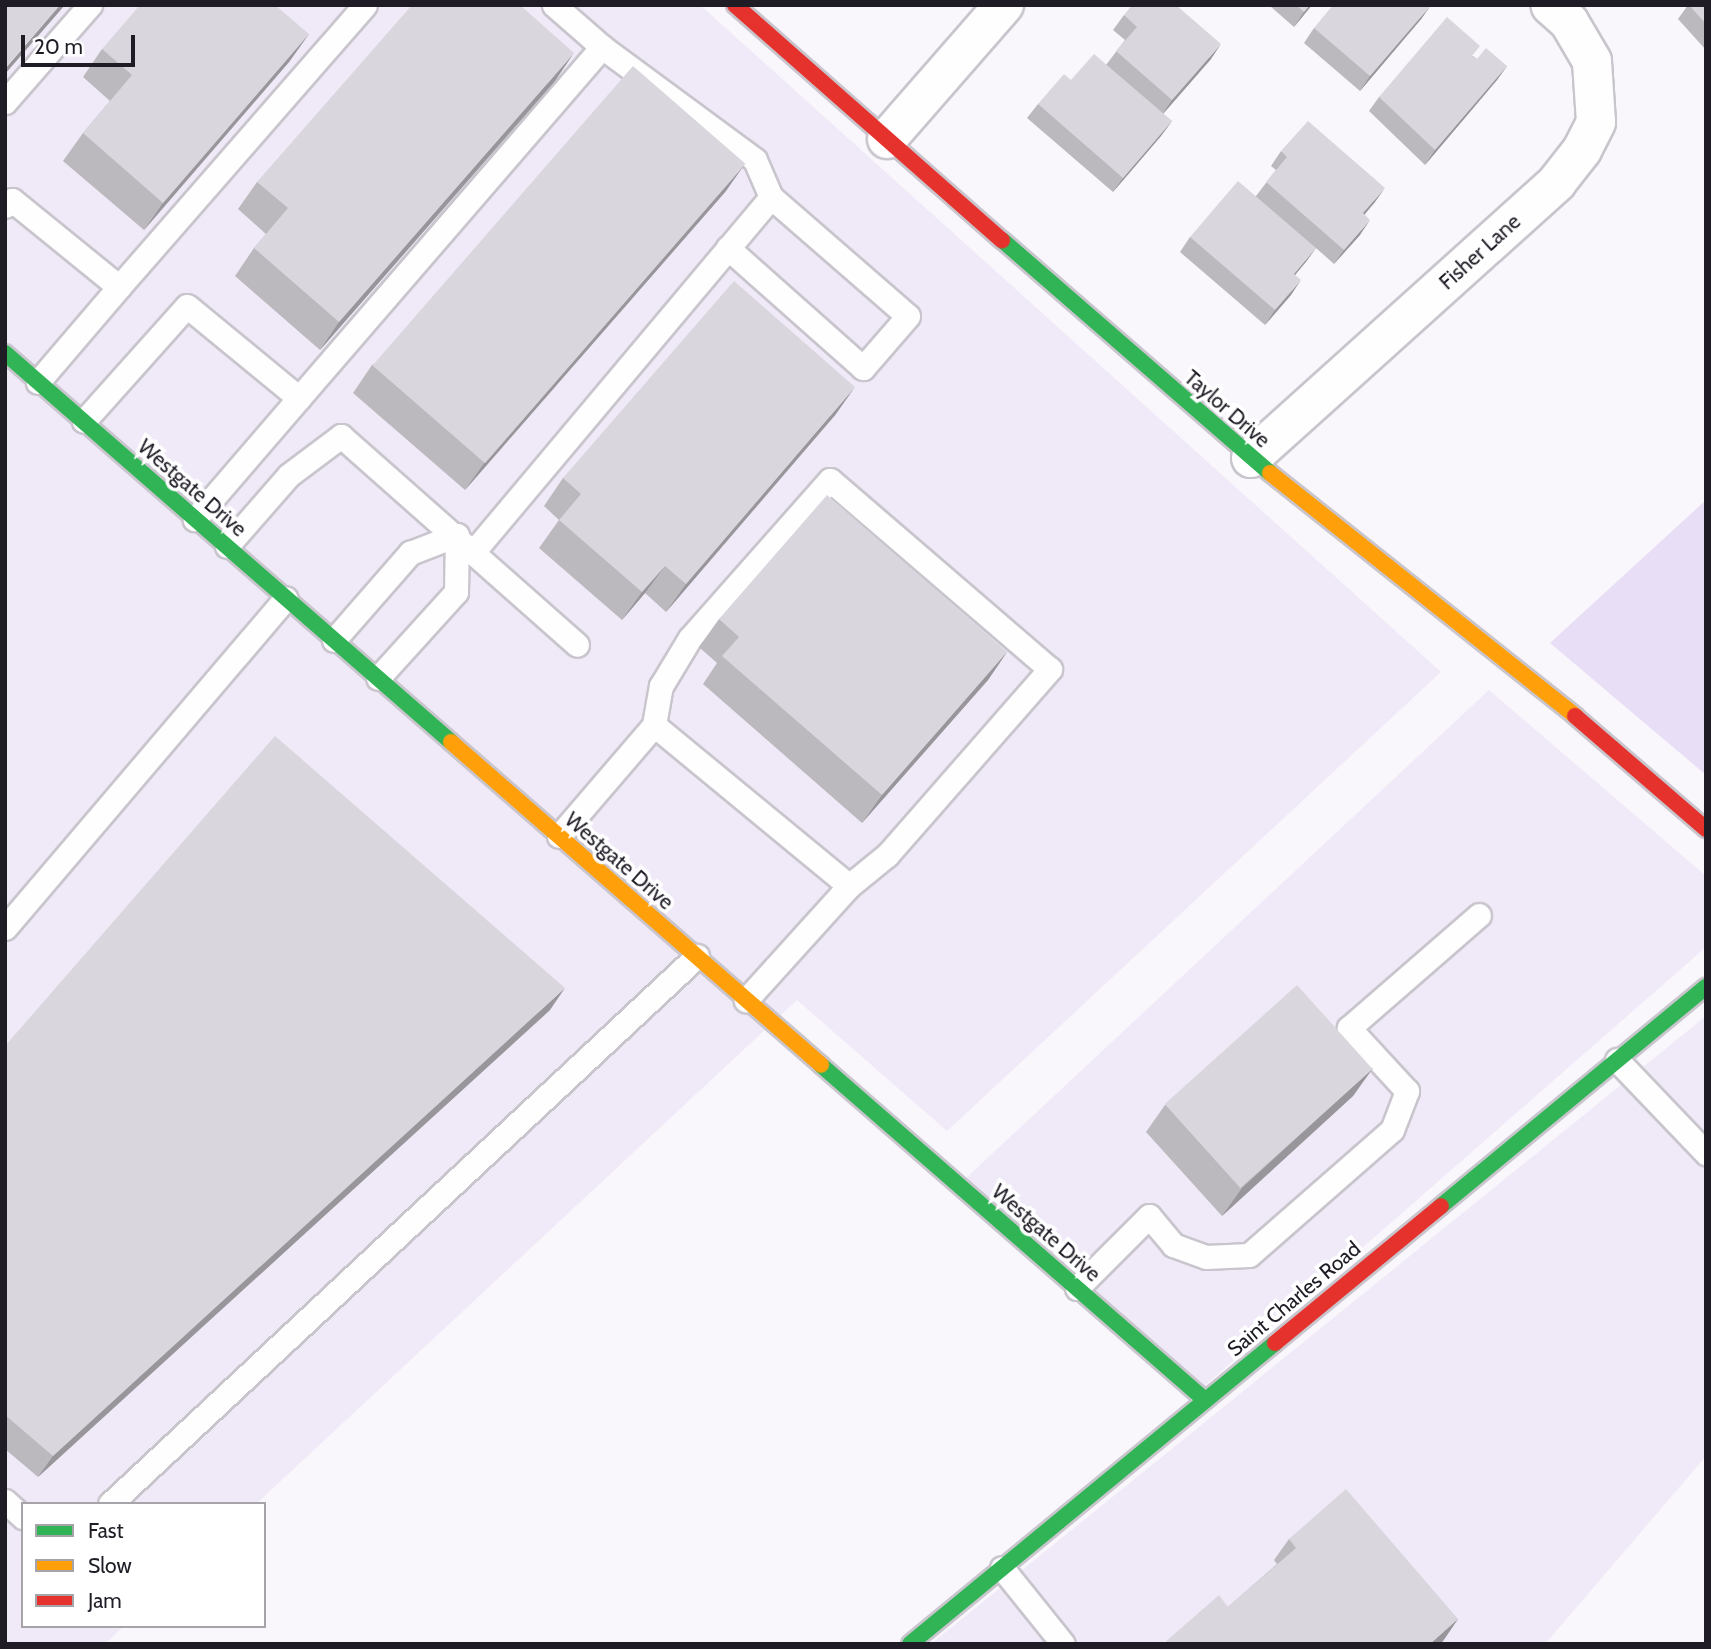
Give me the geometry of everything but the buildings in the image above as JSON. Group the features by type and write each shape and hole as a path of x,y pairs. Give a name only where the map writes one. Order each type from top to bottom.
{"street":[{"name":"Taylor Drive","path":"735,5 1251,458 1512,662 1706,829"},
{"path":"887,139 1004,5"},
{"name":"Fisher Lane","path":"1251,458 1557,182 1582,150 1596,122 1592,61 1569,22 1549,5"},
{"name":"Westgate Drive","path":"5,353 1205,1400"},
{"name":"Saint Charles Road","path":"910,1644 1706,987"}],"lane":[{"path":"5,102 90,5"},
{"path":"38,382 365,5"},
{"path":"554,5 602,47 755,160 771,197 908,316 863,368 728,248"},
{"path":"195,519 602,47"},
{"path":"474,551 771,197"},
{"path":"5,206 12,200 119,287"},
{"path":"84,421 187,306 299,398"},
{"path":"227,546 289,475 341,436 457,535 578,645"},
{"path":"558,836 654,724 662,686 690,638 830,480 1050,669 887,855 849,886 747,1000"},
{"path":"334,640 410,553 457,535"},
{"path":"378,678 456,592 457,535"},
{"path":"5,928 286,598"},
{"path":"654,724 849,886"},
{"path":"1077,1288 1149,1216 1173,1245 1206,1257 1250,1255 1392,1130 1407,1091 1349,1028 1479,915"},
{"path":"112,1502 697,956"},
{"path":"1616,1060 1706,1153"},
{"path":"5,1501 21,1515"},
{"path":"1002,1568 1063,1644"}],"shaded area":[{"path":"5,5 700,5 1441,672 947,1131 797,1000 258,1502 21,1502 21,1628 122,1628 105,1644 5,1644"},
{"path":"1706,500 1706,775 1550,643"},
{"path":"1489,690 1706,876 1706,947 1201,1389 964,1180"},
{"path":"1706,1016 1706,1456 1545,1644 931,1644"}],"traffic: fast":[{"path":"1002,240 1270,473"},
{"path":"5,353 451,742"},
{"path":"1441,1206 1706,987"},
{"path":"821,1065 1205,1400"},
{"path":"910,1644 1275,1343"}],"traffic: slow":[{"path":"1270,473 1575,716"},
{"path":"451,742 821,1065"}],"traffic: jam":[{"path":"735,5 1002,240"},
{"path":"1575,716 1706,829"},
{"path":"1275,1343 1441,1206"}]}
